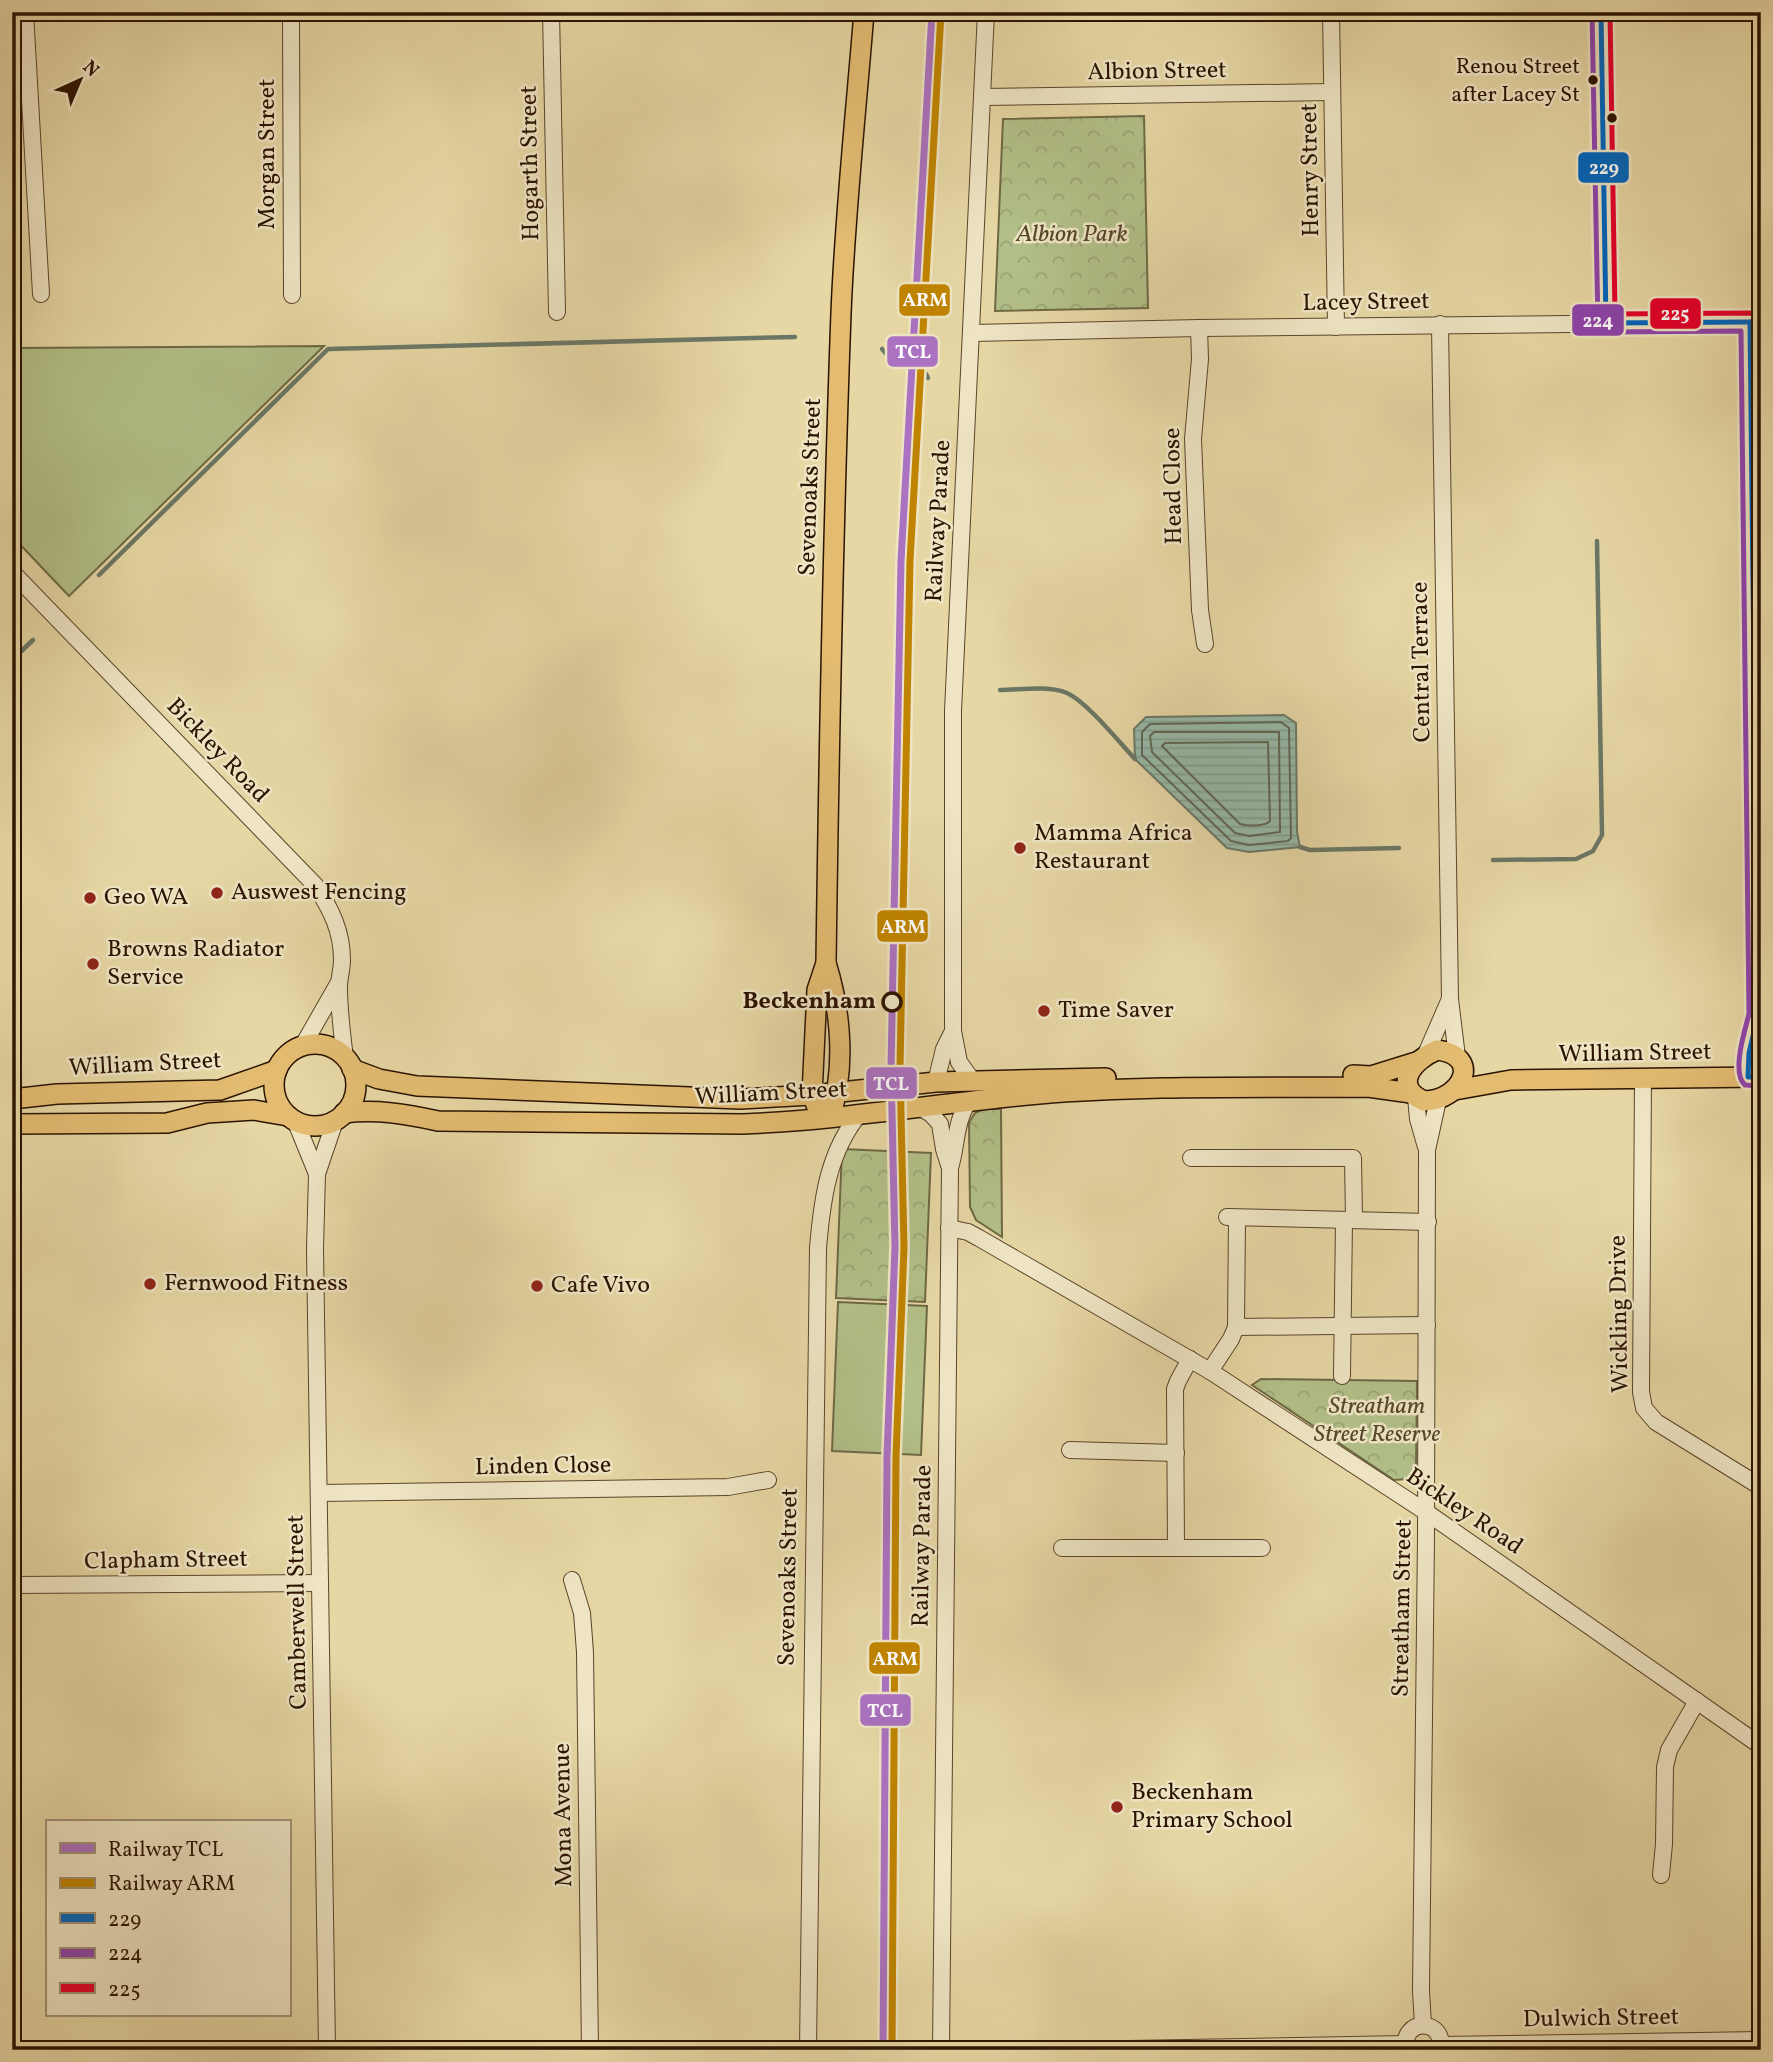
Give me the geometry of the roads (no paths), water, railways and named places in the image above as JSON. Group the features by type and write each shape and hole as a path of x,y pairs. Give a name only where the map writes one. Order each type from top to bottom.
{"main road":[{"name":"Sevenoaks Street","path":"826,1117 838,1092 839,1056 836,993 827,963 830,654 841,311 864,12"},
{"name":"Sevenoaks Street","path":"826,1117 812,1095 817,990 827,963"},
{"path":"322,1045 335,1049 349,1063 356,1081 355,1094 339,1117 323,1125 309,1126 292,1118 279,1105 275,1092 274,1079 277,1070 286,1056 302,1047 322,1045"},
{"name":"William Street","path":"349,1063 379,1079 417,1086 740,1099 972,1080 1344,1074 1371,1076 1437,1051 1446,1051 1458,1059 1511,1080"},
{"path":"1413,1095 1407,1086 1408,1077 1421,1058"},
{"path":"1446,1095 1463,1076 1458,1059"},
{"name":"William Street","path":"12,1099 57,1094 220,1090 277,1070"},
{"name":"William Street","path":"339,1117 378,1111 398,1112 438,1121 743,1124 1081,1091 1368,1087 1413,1095 1424,1101 1511,1080 1754,1077"},
{"name":"William Street","path":"12,1124 167,1123 206,1113 254,1110 292,1118"}],"street":[{"path":"25,12 41,294"},
{"name":"Morgan Street","path":"291,12 292,295"},
{"name":"Hogarth Street","path":"551,12 557,312"},
{"name":"Railway Parade","path":"972,1080 959,1062 953,1031 953,711 986,12"},
{"name":"Henry Street","path":"1331,12 1336,327"},
{"path":"1601,12 1606,323"},
{"name":"Albion Street","path":"983,97 1332,92"},
{"path":"1754,1077 1749,1053 1760,1019 1755,322"},
{"name":"Lacey Street","path":"971,333 1440,324 1755,322"},
{"name":"Central Terrace","path":"1440,324 1450,999 1458,1059"},
{"name":"Head Close","path":"1199,328 1200,359 1193,446 1200,610 1205,644"},
{"name":"Bickley Road","path":"12,572 315,885 332,910 341,937 342,963 338,984 340,1025 349,1063"},
{"name":"Bickley Road","path":"302,1047 338,984"},
{"name":"Central Terrace","path":"1421,1058 1450,999"},
{"name":"Railway Parade","path":"936,1082 944,1049 953,1031"},
{"name":"Wickling Drive","path":"1643,1079 1641,1392 1644,1408 1656,1422 1761,1487"},
{"name":"Streatham Street","path":"1413,1095 1427,1150 1428,1222 1421,1977 1423,2025"},
{"name":"Streatham Street","path":"1427,1150 1446,1095"},
{"name":"Railway Parade","path":"941,2050 950,1168 956,1148 958,1123 969,1101"},
{"name":"Railway Parade","path":"918,1106 940,1124 950,1168"},
{"name":"Sevenoaks Street","path":"808,2050 818,1248 822,1196 848,1130 860,1113"},
{"name":"Camberwell Street","path":"327,2050 315,1249 317,1174 339,1117"},
{"name":"Camberwell Street","path":"292,1118 317,1174"},
{"path":"1191,1158 1353,1158 1342,1376"},
{"path":"1210,1371 1236,1327 1232,1218 1428,1222"},
{"name":"Bickley Road","path":"949,1228 959,1229 979,1238 1210,1371 1426,1512 1761,1746"},
{"path":"1236,1327 1343,1328 1364,1325 1427,1325"},
{"path":"1176,1548 1175,1389 1181,1372 1190,1359"},
{"path":"1070,1450 1176,1453"},
{"name":"Linden Close","path":"319,1493 728,1487 768,1480"},
{"path":"1062,1548 1262,1548"},
{"name":"Mona Avenue","path":"572,1580 582,1613 585,1652 590,2050"},
{"name":"Clapham Street","path":"12,1586 320,1583"},
{"path":"1661,1875 1665,1767 1669,1749 1697,1701"},
{"path":"1071,2050 1406,2047 1411,2030 1423,2025 1438,2033 1441,2047"},
{"name":"Dulwich Street","path":"1441,2047 1658,2045 1761,2039"}],"water":[{"path":"1284,715 1296,723 1297,832 1300,847 1249,852 1227,848 1135,759 1134,729 1146,717"}],"waterway":[{"path":"99,575 328,349 795,337"},
{"path":"882,349 895,361 920,369 928,378"},
{"path":"918,367 925,364 930,357"},
{"path":"1493,860 1576,859 1593,851 1602,835 1597,541"},
{"path":"12,660 33,640"},
{"path":"1000,690 1042,689 1067,693 1093,713 1135,759"},
{"path":"1300,847 1310,850 1399,848"}],"rail line":[{"name":"TCL","path":"883,2050 887,1457 895,1247 891,1068 901,561 932,12"},
{"name":"ARM","path":"892,2050 896,1457 904,1247 900,1068 910,561 941,13"}],"place":[{"name":"Renou Street after Lacey St","path":"1593,80"},
{"name":"Mamma Africa Restaurant","path":"1020,848"},
{"name":"Auswest Fencing","path":"217,893"},
{"name":"Geo WA","path":"90,898"},
{"name":"Browns Radiator Service","path":"93,964"},
{"name":"Beckenham","path":"892,1002"},
{"name":"Time Saver","path":"1044,1011"},
{"name":"Fernwood Fitness","path":"150,1284"},
{"name":"Cafe Vivo","path":"537,1286"},
{"name":"Beckenham Primary School","path":"1117,1807"}],"park label":[{"name":"Albion Park","path":"1072,235"},
{"name":"Streatham Street Reserve","path":"1377,1421"}]}
